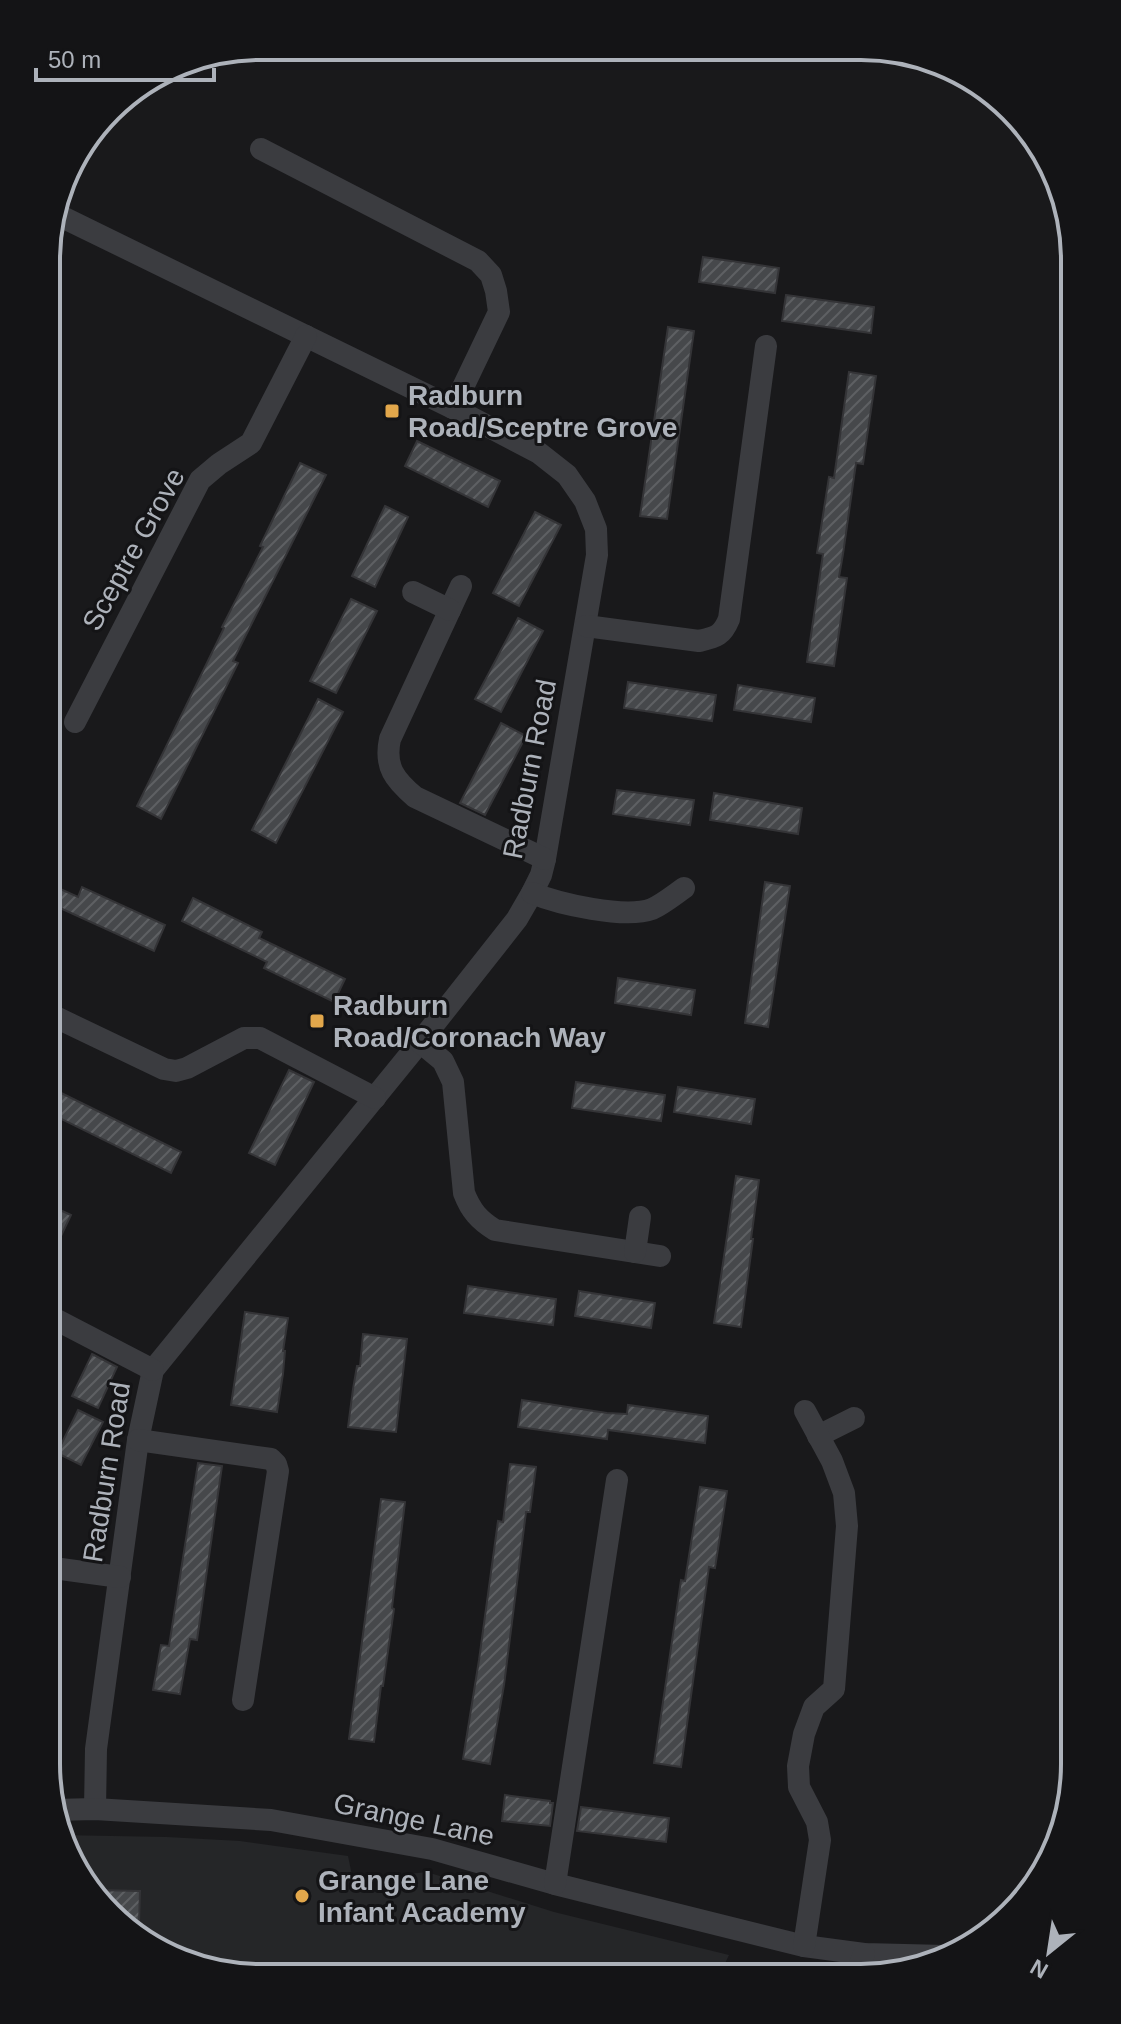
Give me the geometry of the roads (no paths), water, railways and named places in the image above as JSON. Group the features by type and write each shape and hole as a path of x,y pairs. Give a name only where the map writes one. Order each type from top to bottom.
{"street":[{"path":"261,149 478,261 491,275 499,312 453,408"},
{"name":"Radburn Road","path":"65,218 539,453 567,475 585,501 596,529 597,555 545,859 532,893 517,919 420,1042 153,1370 138,1440 96,1749 95,1809"},
{"name":"Sceptre Grove","path":"75,722 200,480 251,443 306,336"},
{"path":"586,626 699,641 724,632 729,619 766,346"},
{"path":"461,586 390,739 387,754 391,768 398,782 415,797 545,859"},
{"path":"413,592 450,610"},
{"path":"532,893 554,902 624,912 653,908 684,888"},
{"path":"60,1019 164,1069 176,1071 244,1038 260,1038 375,1098"},
{"path":"420,1042 443,1061 453,1082 464,1193 470,1209 480,1220 495,1230 660,1256"},
{"path":"635,1252 640,1217"},
{"path":"60,1322 153,1370"},
{"path":"804,1946 820,1840 817,1822 799,1787 798,1766 804,1734 814,1707 834,1689 847,1526 844,1493 832,1461 805,1411"},
{"path":"818,1436 854,1418"},
{"path":"138,1440 271,1459 276,1464 278,1471 243,1700"},
{"path":"555,1884 617,1480"},
{"path":"60,1569 120,1577"},
{"name":"Grange Lane","path":"66,1810 271,1820 432,1849 555,1884 804,1946 864,1954 917,1955"},
{"path":"860,1964 864,1954"}],"place":[{"name":"Radburn Road/Sceptre Grove","path":"392,411"},
{"name":"Radburn Road/Coronach Way","path":"317,1021"},
{"name":"Grange Lane Infant Academy","path":"302,1896"}]}
